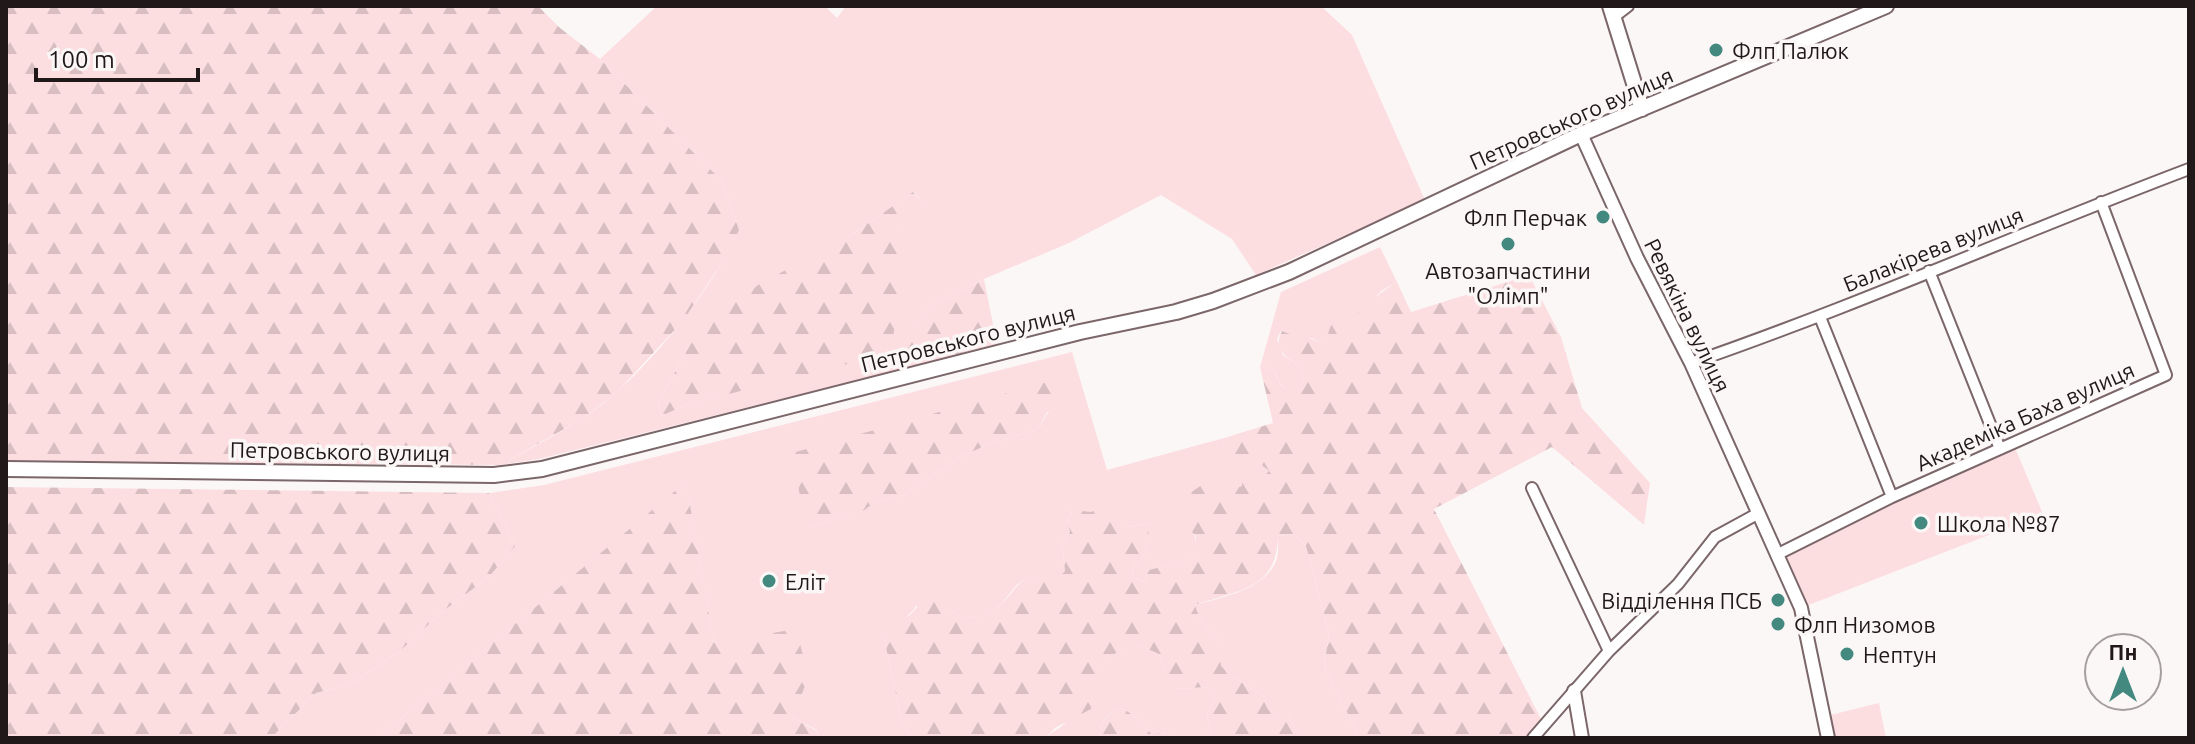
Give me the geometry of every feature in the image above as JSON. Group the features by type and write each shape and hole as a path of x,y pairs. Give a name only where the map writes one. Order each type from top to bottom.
{"main road":[{"name":"Петровського вулиця","path":"6,469 494,475 542,469 1213,301 1289,272 1581,134 1886,6"},
{"path":"1613,11 1642,109"}],"street":[{"path":"1613,11 1628,6"},
{"name":"Ревякіна вулиця","path":"1581,134 1637,258 1691,363 1801,608 1828,738"},
{"name":"Балакірева вулиця","path":"1691,363 1820,317 2189,169"},
{"name":"Академіка Баха вулиця","path":"1778,554 1892,497 2166,375 2101,202"},
{"path":"1929,271 2000,449"},
{"path":"1820,317 1892,497"},
{"path":"1532,488 1609,651"},
{"path":"1533,738 1609,651 1678,584 1715,537 1757,514"},
{"path":"1574,691 1582,738"}],"green space":[{"path":"6,6 538,6 560,28 600,59 723,182 739,230 729,252 683,321 617,392 582,419 500,465 6,461"},
{"path":"657,6 825,6 837,18 846,6 1321,6 1352,35 1425,200 1256,275 1232,239 1161,195 1069,243 931,305 904,339 910,367 539,459 500,465 580,420 626,383 691,309 739,230 723,182 600,59","holes":["914,192 928,209 893,232 779,380 686,405 661,416 658,404 689,346"]},
{"path":"913,192 929,209 894,232 907,258 890,353 686,405 661,416 658,404 689,346 717,316 758,285 853,234"},
{"path":"1380,247 1397,282 1381,291 1357,318 1321,343 1281,331 1277,339 1283,355 1301,367 1304,378 1300,391 1285,388 1273,369 1260,367 1281,292"},
{"path":"1529,275 1561,337 1582,408 1650,483 1644,525 1552,447 1434,509 1545,727 1533,738 1360,738 1324,667 1329,634 1306,546 1293,534 1278,536 1271,568 1252,586 1195,605 1204,626 1221,641 1221,666 1265,697 1267,708 1277,716 1288,716 1300,738 1203,738 1211,732 1207,715 1215,698 1207,687 1176,689 1163,686 1164,670 1159,654 1138,645 1121,648 1103,665 1097,698 1091,709 1055,728 1045,738 912,738 902,723 884,638 893,623 910,615 925,598 943,597 949,609 962,618 972,617 994,610 1026,580 1043,578 1055,581 1065,571 1062,545 1070,532 1067,520 1073,510 1091,512 1100,508 1114,515 1117,526 1150,523 1145,554 1135,565 1132,575 1143,582 1149,570 1199,557 1196,536 1190,530 1188,517 1191,510 1183,505 1183,498 1206,482 1232,489 1242,486 1243,473 1259,481 1269,471 1259,463 1240,463 1222,454 1224,438 1273,423 1260,367 1273,369 1285,388 1300,390 1304,378 1301,367 1280,348 1282,331 1321,343 1336,320 1345,314 1357,317 1360,305 1397,282 1411,312"},
{"path":"984,279 997,344 910,367 903,339 931,305"},
{"path":"1072,352 1107,470 1224,438 1223,455 1259,463 1269,471 1259,482 1232,490 1220,490 1191,510 1200,557 1149,570 1143,582 1132,575 1135,565 1145,554 1149,523 1120,527 1086,513 1072,511 1067,520 1070,532 1062,545 1065,571 1055,582 1029,579 1021,582 997,608 978,616 962,618 949,609 916,606 884,638 902,723 912,738 819,738 817,730 793,718 796,707 714,644 686,483 378,738 271,738 316,693 349,685 400,651 442,612 489,577 515,546 489,493 544,485","holes":["1049,411 1038,429 960,457 904,495 875,502 862,511 806,528"]},
{"path":"1061,378 1056,396 1038,429 960,457 904,495 875,502 863,511 806,528 792,453"},
{"path":"2013,443 2043,514 1801,608 1778,554"},
{"path":"686,482 714,643 796,629 805,663 806,683 793,718 817,731 819,738 378,738"},
{"path":"6,487 489,493 515,546 489,577 442,612 400,651 349,685 316,693 271,738 6,738"},
{"path":"1293,534 1306,546 1329,634 1324,667 1360,738 1300,738 1288,716 1277,716 1267,708 1265,697 1221,666 1221,641 1204,626 1195,605 1241,591 1262,579 1276,561 1278,536"},
{"path":"1127,645 1138,645 1159,654 1164,670 1176,689 1207,687 1215,698 1207,715 1211,732 1203,738 1174,738 1170,733 1151,734 1142,722 1123,708 1105,718 1099,738 1045,738 1067,722 1100,668"},
{"path":"1879,703 1886,738 1828,738 1822,717"},
{"path":"1123,708 1142,722 1151,734 1171,733 1174,738 1099,738 1105,718"}],"place":[{"name":"Флп Палюк","path":"1716,50"},
{"name":"Флп Перчак","path":"1603,217"},
{"name":"Автозапчастини \"Олімп\"","path":"1508,244"},
{"name":"Школа №87","path":"1921,523"},
{"name":"Еліт","path":"769,581"},
{"name":"Відділення ПСБ","path":"1778,600"},
{"name":"Флп Низомов","path":"1778,624"},
{"name":"Нептун","path":"1847,654"}]}
